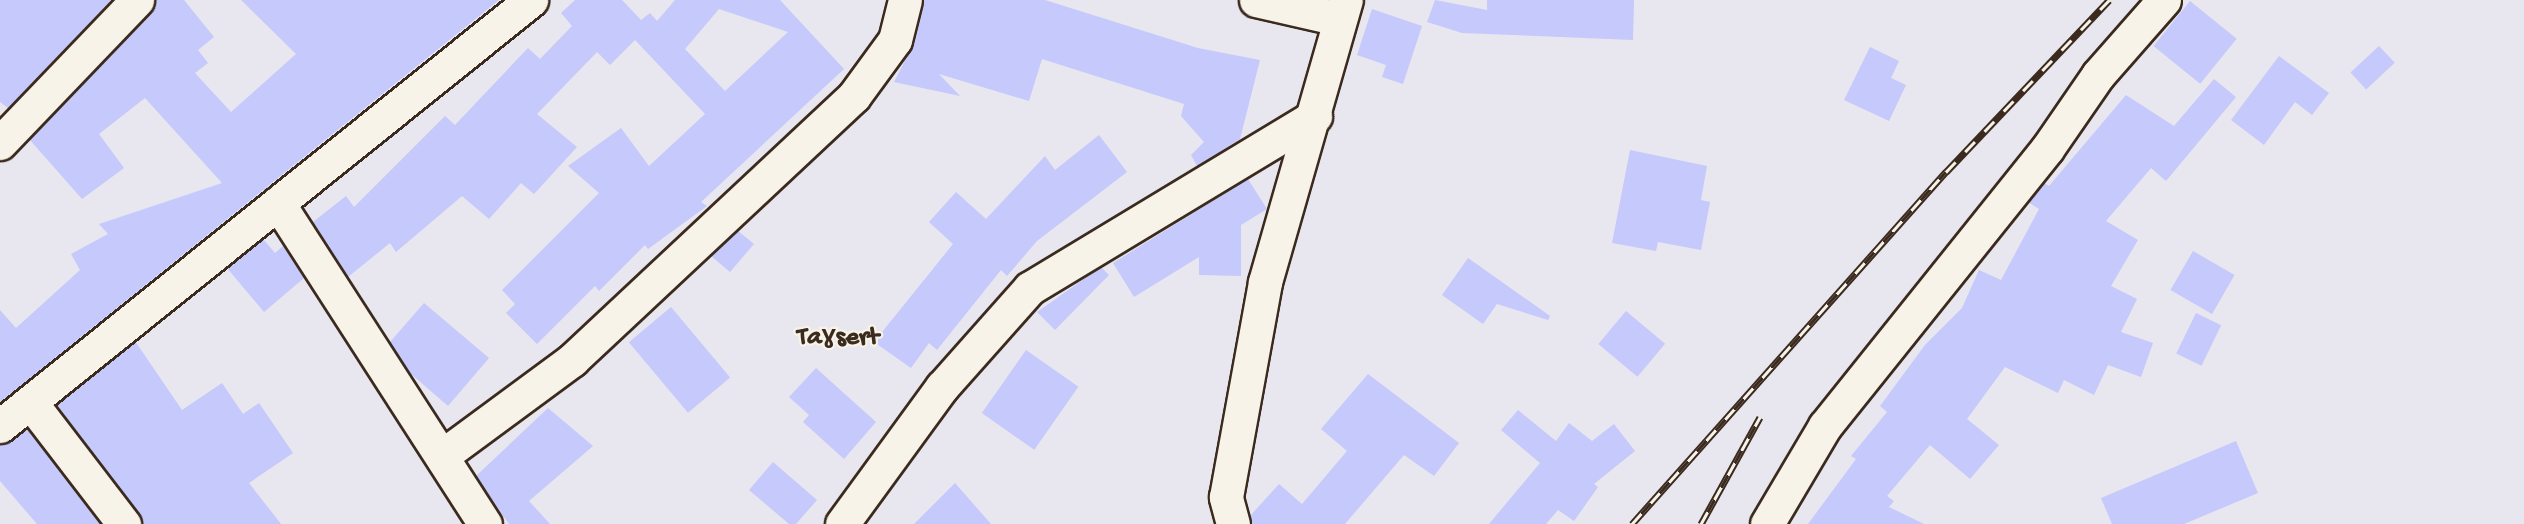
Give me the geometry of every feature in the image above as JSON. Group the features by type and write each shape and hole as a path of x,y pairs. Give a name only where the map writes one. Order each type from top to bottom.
{"street":[{"path":"0,143 137,0"},
{"path":"0,426 531,0"},
{"path":"442,456 572,360 854,96 895,40 905,0"},
{"path":"1233,524 1226,497 1254,337 1343,10 1256,0"},
{"path":"1767,524 1825,426 2047,149 2098,75 2164,0"},
{"path":"842,524 942,387 1030,288 1315,116"},
{"path":"278,203 485,524"},
{"path":"31,403 124,524"}],"building":[{"path":"0,0 111,0 8,108 0,102"},
{"path":"155,0 184,0 214,37 198,50 208,63 195,73 231,112 296,54 241,0 499,0 0,402 0,310 16,328 80,270 71,254 108,234 99,224 222,183 145,98 99,134 124,168 82,199 29,139 151,13"},
{"path":"575,0 622,0 641,20 650,13 657,21 675,0 780,0 844,69 701,202 707,206 648,249 645,245 599,291 595,286 537,344 506,313 515,304 502,290 599,193 568,166 621,128 649,166 705,114 635,40 610,65 597,52 537,114 577,147 534,194 521,183 489,219 462,196 396,252 390,243 348,277 313,222 346,196 354,207 445,116 455,125 528,48 540,59 572,26 561,13","holes":["719,9 788,32 725,91 685,49"]},
{"path":"923,0 1045,0 1198,48 1260,60 1240,139 1197,166 1191,155 1204,142 1181,116 1184,104 1042,59 1029,101 939,74 960,96 894,82 913,45"},
{"path":"1435,0 1487,10 1487,0 1634,0 1633,40 1462,33 1427,22"},
{"path":"2190,1 2237,39 2200,84 2153,46"},
{"path":"1372,9 1422,26 1403,84 1382,77 1386,65 1357,55"},
{"path":"2379,46 2395,63 2366,89 2350,73"},
{"path":"1870,47 1899,61 1891,78 1906,85 1889,121 1844,100"},
{"path":"2279,56 2329,93 2312,115 2295,102 2264,145 2231,120"},
{"path":"2214,79 2236,97 2166,181 2151,168 2106,221 2138,240 2111,286 2137,299 2121,332 2153,343 2141,377 2108,365 2094,395 2064,380 2058,393 2005,367 1967,419 1999,445 1970,479 1930,445 1887,496 1894,501 1889,507 1924,524 1808,524 1856,459 1851,456 1887,412 1880,406 1925,345 1962,308 1979,270 2001,280 2039,209 2028,202 2044,183 2049,186 2126,95 2174,126"},
{"path":"1099,135 1127,172 1037,241 1007,276 1001,270 937,350 929,343 911,368 874,342 953,244 929,222 956,192 986,219 1045,156 1055,170"},
{"path":"1630,150 1707,166 1701,200 1710,202 1701,250 1658,242 1656,251 1612,243"},
{"path":"1248,179 1267,209 1241,225 1241,276 1199,275 1199,257 1134,297 1113,263"},
{"path":"738,231 754,244 730,272 711,256"},
{"path":"263,239 275,253 283,246 304,278 264,312 227,268"},
{"path":"2193,251 2235,275 2212,314 2170,290"},
{"path":"1468,258 1550,316 1548,320 1497,304 1483,324 1442,295"},
{"path":"1101,267 1109,275 1055,330 1037,312"},
{"path":"424,303 489,358 448,406 410,373 390,342"},
{"path":"671,307 730,377 688,413 629,342"},
{"path":"1626,311 1665,344 1637,377 1598,344"},
{"path":"2196,313 2221,325 2201,366 2176,353"},
{"path":"135,341 182,410 222,383 243,414 259,403 293,453 249,483 281,524 142,524 56,405"},
{"path":"1026,350 1078,387 1034,450 982,413"},
{"path":"816,368 876,422 844,459 803,422 809,415 789,397"},
{"path":"1368,374 1459,443 1434,476 1404,455 1345,524 1251,524 1250,516 1279,484 1302,504 1347,451 1321,429"},
{"path":"548,408 593,446 529,501 550,524 509,524 476,476"},
{"path":"1518,410 1556,441 1569,423 1592,441 1614,424 1635,451 1594,484 1598,487 1574,521 1558,510 1546,524 1489,524 1540,463 1501,430"},
{"path":"27,428 100,524 37,524 0,481 0,444"},
{"path":"2236,441 2258,493 2184,524 2112,524 2101,498"},
{"path":"773,462 817,500 796,524 789,524 749,490"},
{"path":"955,483 991,524 914,524"}],"railway":[{"path":"1632,524 1946,172 2109,0"},
{"path":"1701,524 1760,417"}],"district":[{"name":"Taɣsert","path":"838,339"}]}
